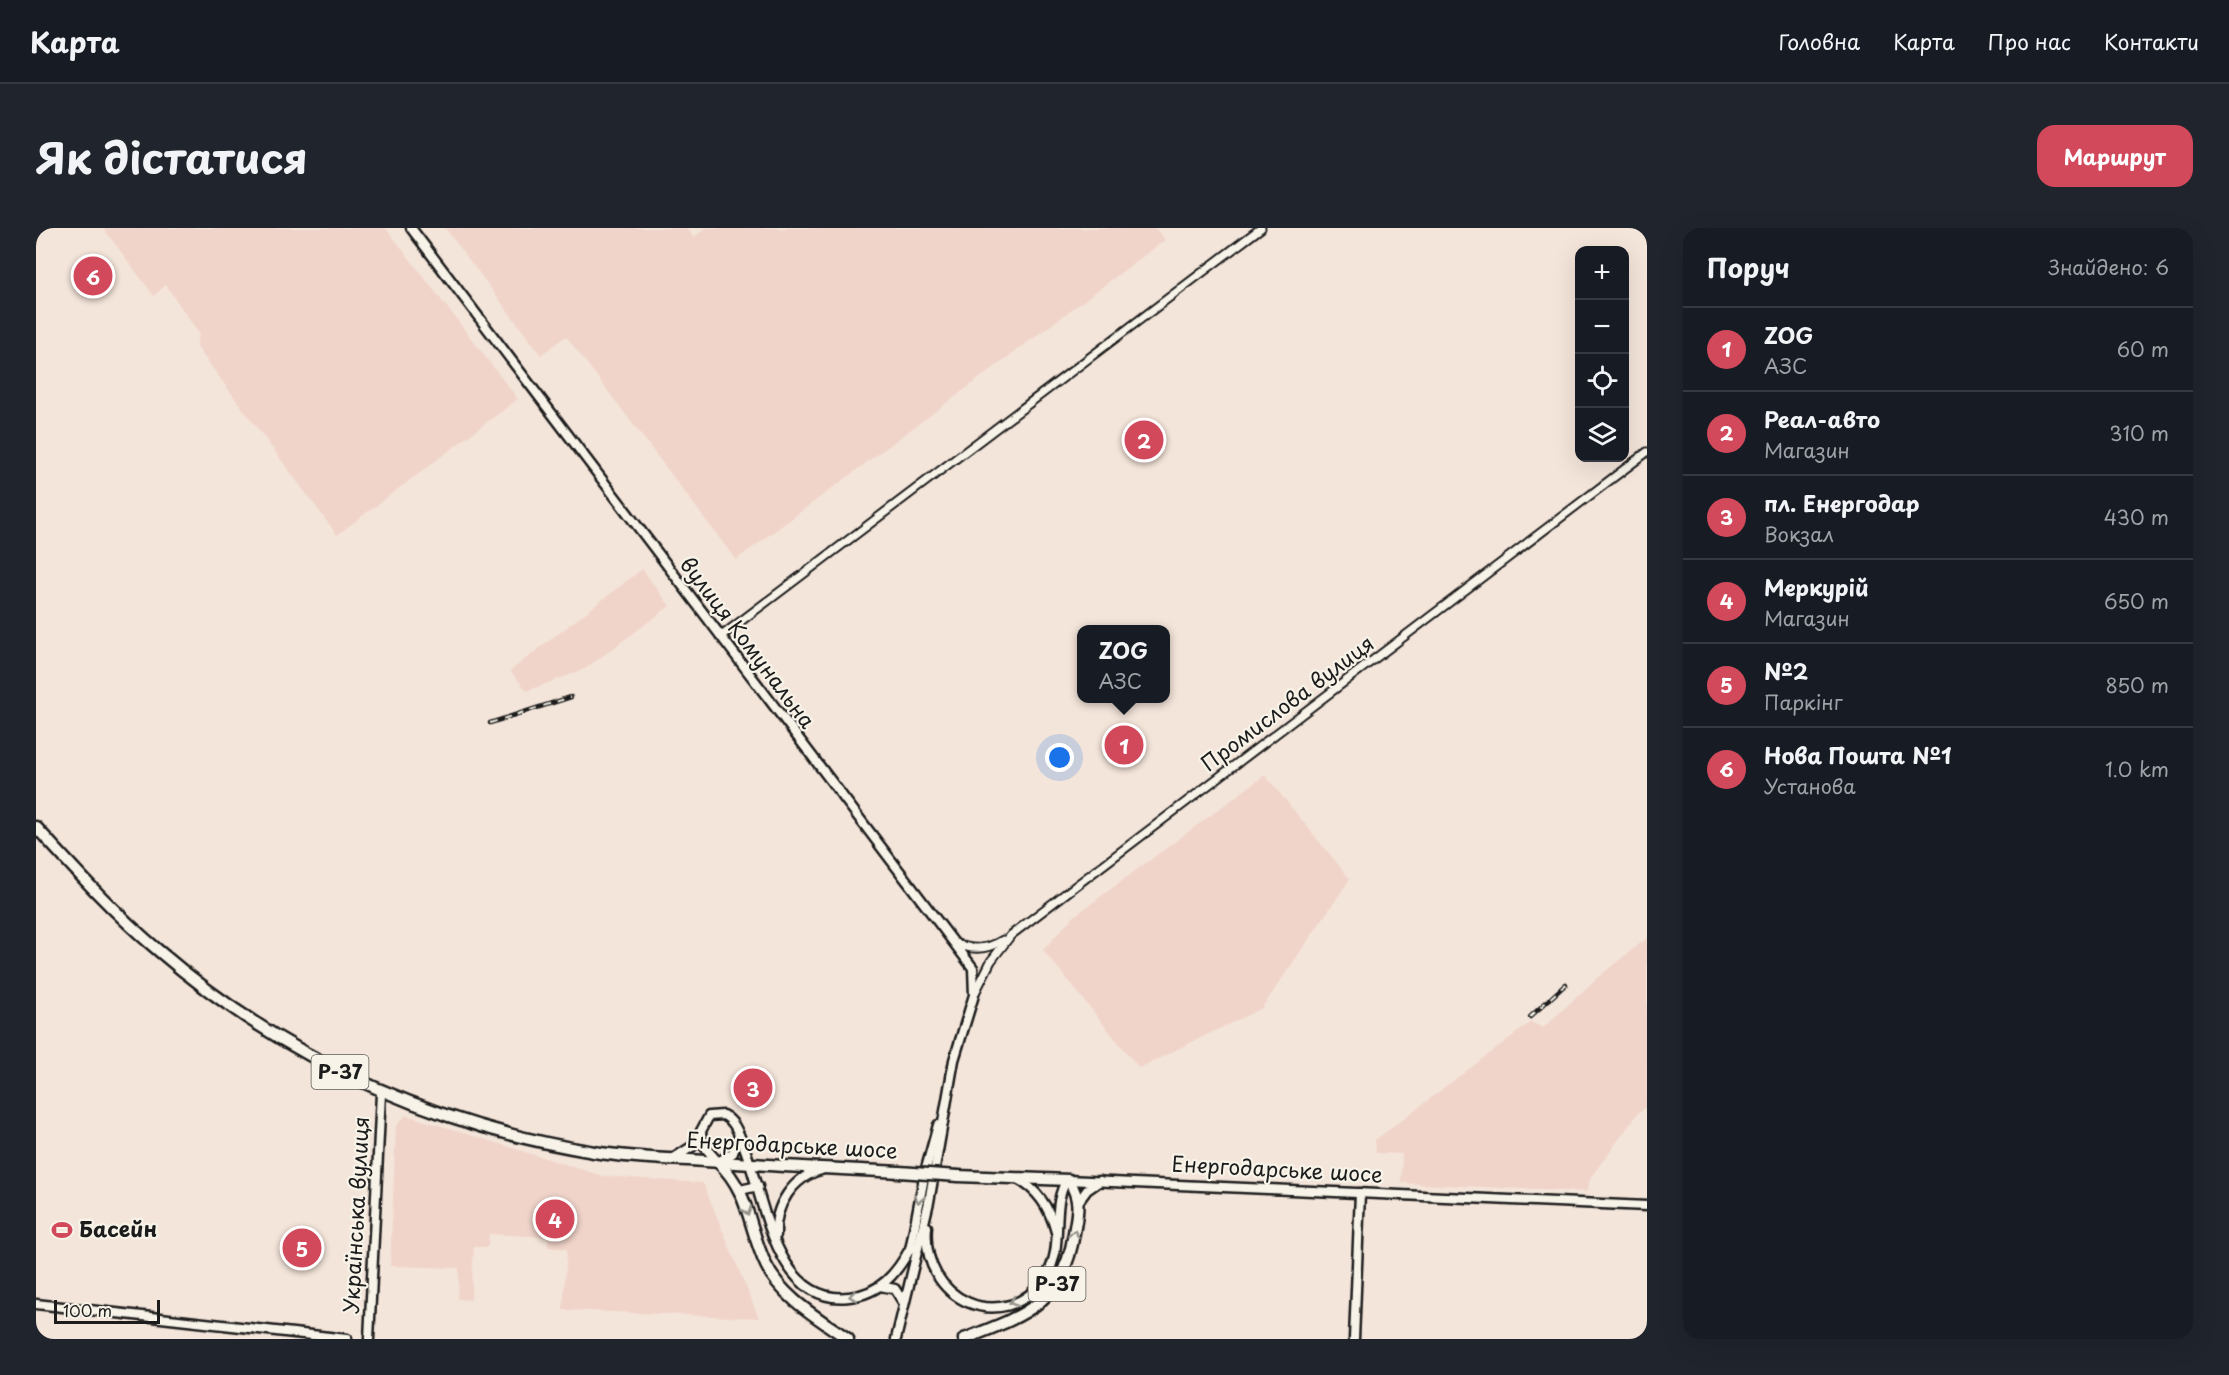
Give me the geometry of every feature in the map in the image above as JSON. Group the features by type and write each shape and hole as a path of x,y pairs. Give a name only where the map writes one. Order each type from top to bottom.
{"main road":[{"name":"Енергодарське шосе","path":"36,827 135,930 194,980 279,1038 381,1093 474,1124 554,1144 616,1155 826,1169 1069,1180"},
{"path":"718,1162 734,1177 760,1251 772,1276 795,1300 848,1339"},
{"path":"1069,1180 1078,1206"},
{"name":"Р-37","path":"964,1339 1020,1317 1047,1298 1066,1266 1078,1206"}],"street":[{"name":"вулиця Комунальна","path":"411,228 720,638 973,968 976,983 945,1102"},
{"path":"720,638 1261,228"},
{"name":"Промислова вулиця","path":"972,1002 991,961 1011,935 1647,452"},
{"path":"953,942 970,948 983,949 1011,935"},
{"name":"Українська вулиця","path":"369,1339 381,1093"},
{"path":"945,1102 929,1202 926,1243 931,1266 948,1290 972,1304 998,1306 1028,1295 1049,1271 1058,1242 1062,1189 1069,1180"},
{"path":"903,1302 910,1247 925,1172 945,1102"},
{"path":"670,1159 689,1150 696,1142 706,1119 719,1114 731,1120 751,1164 784,1263 794,1276 817,1292 847,1297 863,1294 880,1286 898,1269 910,1247"},
{"path":"701,1130 703,1145 718,1162 733,1153 739,1135"},
{"path":"777,1245 776,1222 787,1194 806,1175 826,1169"},
{"path":"1014,1178 1032,1188 1042,1201 1053,1222 1058,1242"},
{"name":"Енергодарське шосе","path":"1069,1180 1647,1206"},
{"path":"1059,1209 1078,1206 1087,1190 1100,1181"},
{"path":"740,1190 758,1186"},
{"path":"1354,1339 1360,1193"},
{"path":"896,1338 929,1202"},
{"path":"880,1286 895,1288 903,1302"},
{"path":"36,1304 348,1339"}],"shaded area":[{"path":"103,228 386,228 518,399 337,535 196,346 199,334 166,285 154,296"},
{"path":"445,228 686,228 694,237 706,228 1155,228 1165,240 736,560 566,336 541,355"},
{"path":"642,569 670,606 585,669 527,691 510,671"},
{"path":"1265,775 1350,879 1262,1008 1139,1068 1043,950 1073,917"},
{"path":"1647,938 1647,1107 1639,1112 1591,1177 1586,1192 1401,1183 1402,1154 1376,1153 1375,1140 1531,1022 1543,1028 1598,977"},
{"path":"406,1115 603,1176 703,1183 759,1318 563,1310 567,1249 548,1247 548,1237 489,1234 488,1247 474,1247 471,1300 458,1299 459,1268 390,1266 396,1126"}],"railway":[{"path":"490,723 571,697"},
{"path":"1530,1017 1566,984"}],"place":[{"name":"Нова Пошта №1","path":"93,276"},
{"name":"Реал-авто","path":"1144,440"},
{"name":"ZOG","path":"1124,745"},
{"name":"пл. Енергодар","path":"753,1088"},
{"name":"Меркурій","path":"555,1219"},
{"name":"Басейн","path":"62,1230"},
{"name":"№2","path":"302,1248"}]}
